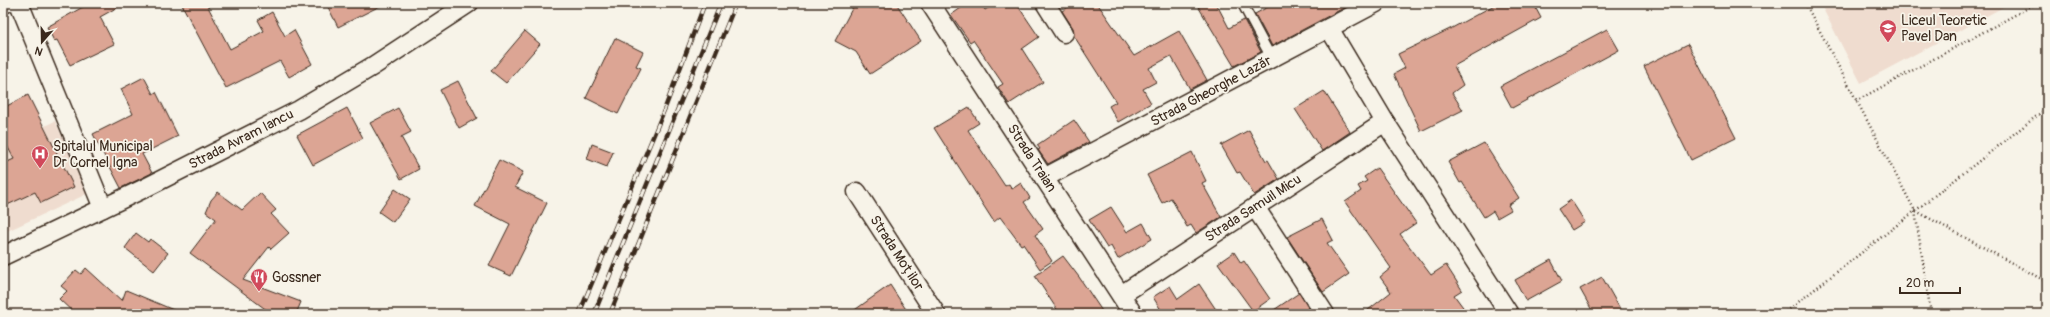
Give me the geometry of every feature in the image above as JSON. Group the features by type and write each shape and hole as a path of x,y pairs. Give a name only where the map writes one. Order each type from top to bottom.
{"street":[{"path":"19,3 104,208"},
{"name":"Strada Avram Iancu","path":"3,256 104,208 298,110 373,66 468,3"},
{"name":"Strada Traian","path":"930,3 1133,314"},
{"path":"1045,3 1064,33"},
{"name":"Strada Gheorghe Lazăr","path":"1044,178 1376,3"},
{"path":"1329,28 1385,122 1509,314"},
{"name":"Strada Samuil Micu","path":"1121,295 1385,122"},
{"name":"Strada Moților","path":"857,192 936,314"},
{"path":"1255,208 1325,314"}],"lane":[{"path":"1242,3 1272,59"}],"path":[{"path":"1805,3 1915,211 1931,314"},
{"path":"1856,101 2037,3"},
{"path":"1783,314 2047,108"},
{"path":"1915,211 2047,282"}],"shaded area":[{"name":"Liceul Teoretic Pavel Dan","path":"1820,3 2011,3 1861,83"},
{"name":"Spitalul Municipal Dr Cornel Igna","path":"55,121 89,193 3,233 3,142 5,145"}],"building":[{"path":"90,3 125,3 100,17 114,44 70,65 57,40 54,41 47,27"},
{"path":"181,3 206,3 230,49 264,31 258,20 272,12 285,36 294,30 312,64 289,77 280,61 226,88"},
{"path":"326,3 386,3 338,27"},
{"path":"855,3 896,3 921,41 870,74 856,52 835,41"},
{"path":"968,3 980,3 985,10 996,3 1016,3 1039,37 1022,49 1043,82 1009,104 998,87 1003,84 973,40 970,42 951,15"},
{"path":"1075,3 1097,3 1134,56 1179,31 1207,80 1190,89 1171,56 1149,68 1156,82 1143,89 1151,103 1118,122 1109,106 1116,102 1074,36 1073,28 1062,11"},
{"path":"1196,3 1216,3 1229,28 1244,20 1261,52 1234,66"},
{"path":"1275,3 1353,3 1272,46 1255,14"},
{"path":"1498,3 1533,3 1541,18 1454,66 1463,85 1452,93 1463,110 1421,131 1394,74 1405,68 1398,54 1452,28"},
{"path":"1607,29 1619,50 1512,108 1500,86"},
{"path":"525,31 540,44 506,83 491,71"},
{"path":"615,38 643,52 636,66 641,68 618,114 586,98"},
{"path":"1688,44 1736,138 1691,160 1644,66"},
{"path":"144,77 153,94 156,92 178,136 142,154 152,173 121,188 93,134 133,114 121,89"},
{"path":"458,81 477,118 459,128 440,90"},
{"path":"1324,91 1350,132 1322,151 1295,109"},
{"path":"28,95 74,187 41,203 35,192 3,207 3,164 14,159 3,138 3,108"},
{"path":"969,107 979,123 968,130 1005,186 1009,184 1012,189 1021,183 1030,198 1024,202 1043,229 1035,235 1052,261 1040,269 1023,244 1021,245 1000,217 994,222 934,128"},
{"path":"347,108 363,138 313,165 297,135"},
{"path":"398,108 411,132 401,137 419,169 401,179 370,123"},
{"path":"1074,120 1089,142 1048,164 1038,150 1040,149 1037,145"},
{"path":"1249,130 1266,161 1268,160 1279,179 1254,195 1240,172 1237,173 1221,145"},
{"path":"1484,143 1519,198 1508,205 1511,210 1497,218 1493,211 1484,217 1462,182 1460,183 1448,162"},
{"path":"592,144 613,152 607,167 587,159"},
{"path":"1192,152 1206,181 1202,183 1221,217 1196,233 1191,225 1187,227 1171,198 1162,203 1147,175"},
{"path":"499,160 523,172 515,187 547,203 511,276 489,266 510,224 475,206"},
{"path":"1377,168 1416,223 1400,234 1431,275 1446,265 1462,290 1454,295 1468,314 1363,314 1391,292 1380,277 1391,268 1345,202 1361,191 1358,186 1367,181 1364,177"},
{"path":"395,189 410,199 393,222 379,212"},
{"path":"218,192 242,210 260,193 276,210 271,214 289,233 271,249 269,247 243,280 301,302 296,314 272,314 190,253 216,219 206,212 211,200"},
{"path":"1571,200 1585,222 1572,230 1558,209"},
{"path":"1111,207 1127,232 1143,223 1152,239 1118,259 1111,246 1107,248 1089,220"},
{"path":"1322,219 1333,240 1327,243 1349,274 1323,292 1287,237"},
{"path":"136,233 148,242 150,239 168,253 154,271 125,248"},
{"path":"1234,252 1241,263 1244,261 1270,299 1253,311 1218,263"},
{"path":"1063,256 1104,314 1060,314 1035,276"},
{"path":"1551,260 1562,281 1526,301 1515,280"},
{"path":"86,268 122,301 126,290 183,314 75,314 59,299 67,291 61,286 76,270 81,274"},
{"path":"1602,277 1623,314 1594,314 1580,289"},
{"path":"1199,284 1219,314 1155,314 1161,310 1153,297 1170,286 1178,299"},
{"path":"890,285 909,314 849,314"},
{"path":"1299,293 1312,314 1268,314"}],"railway":[{"path":"579,314 665,108 705,3"},
{"path":"594,314 721,3"},
{"path":"610,314 736,3"}],"place":[{"name":"Liceul Teoretic Pavel Dan","path":"1888,43"},
{"name":"Spitalul Municipal Dr Cornel Igna","path":"40,169"},
{"name":"Gossner","path":"259,292"}]}
